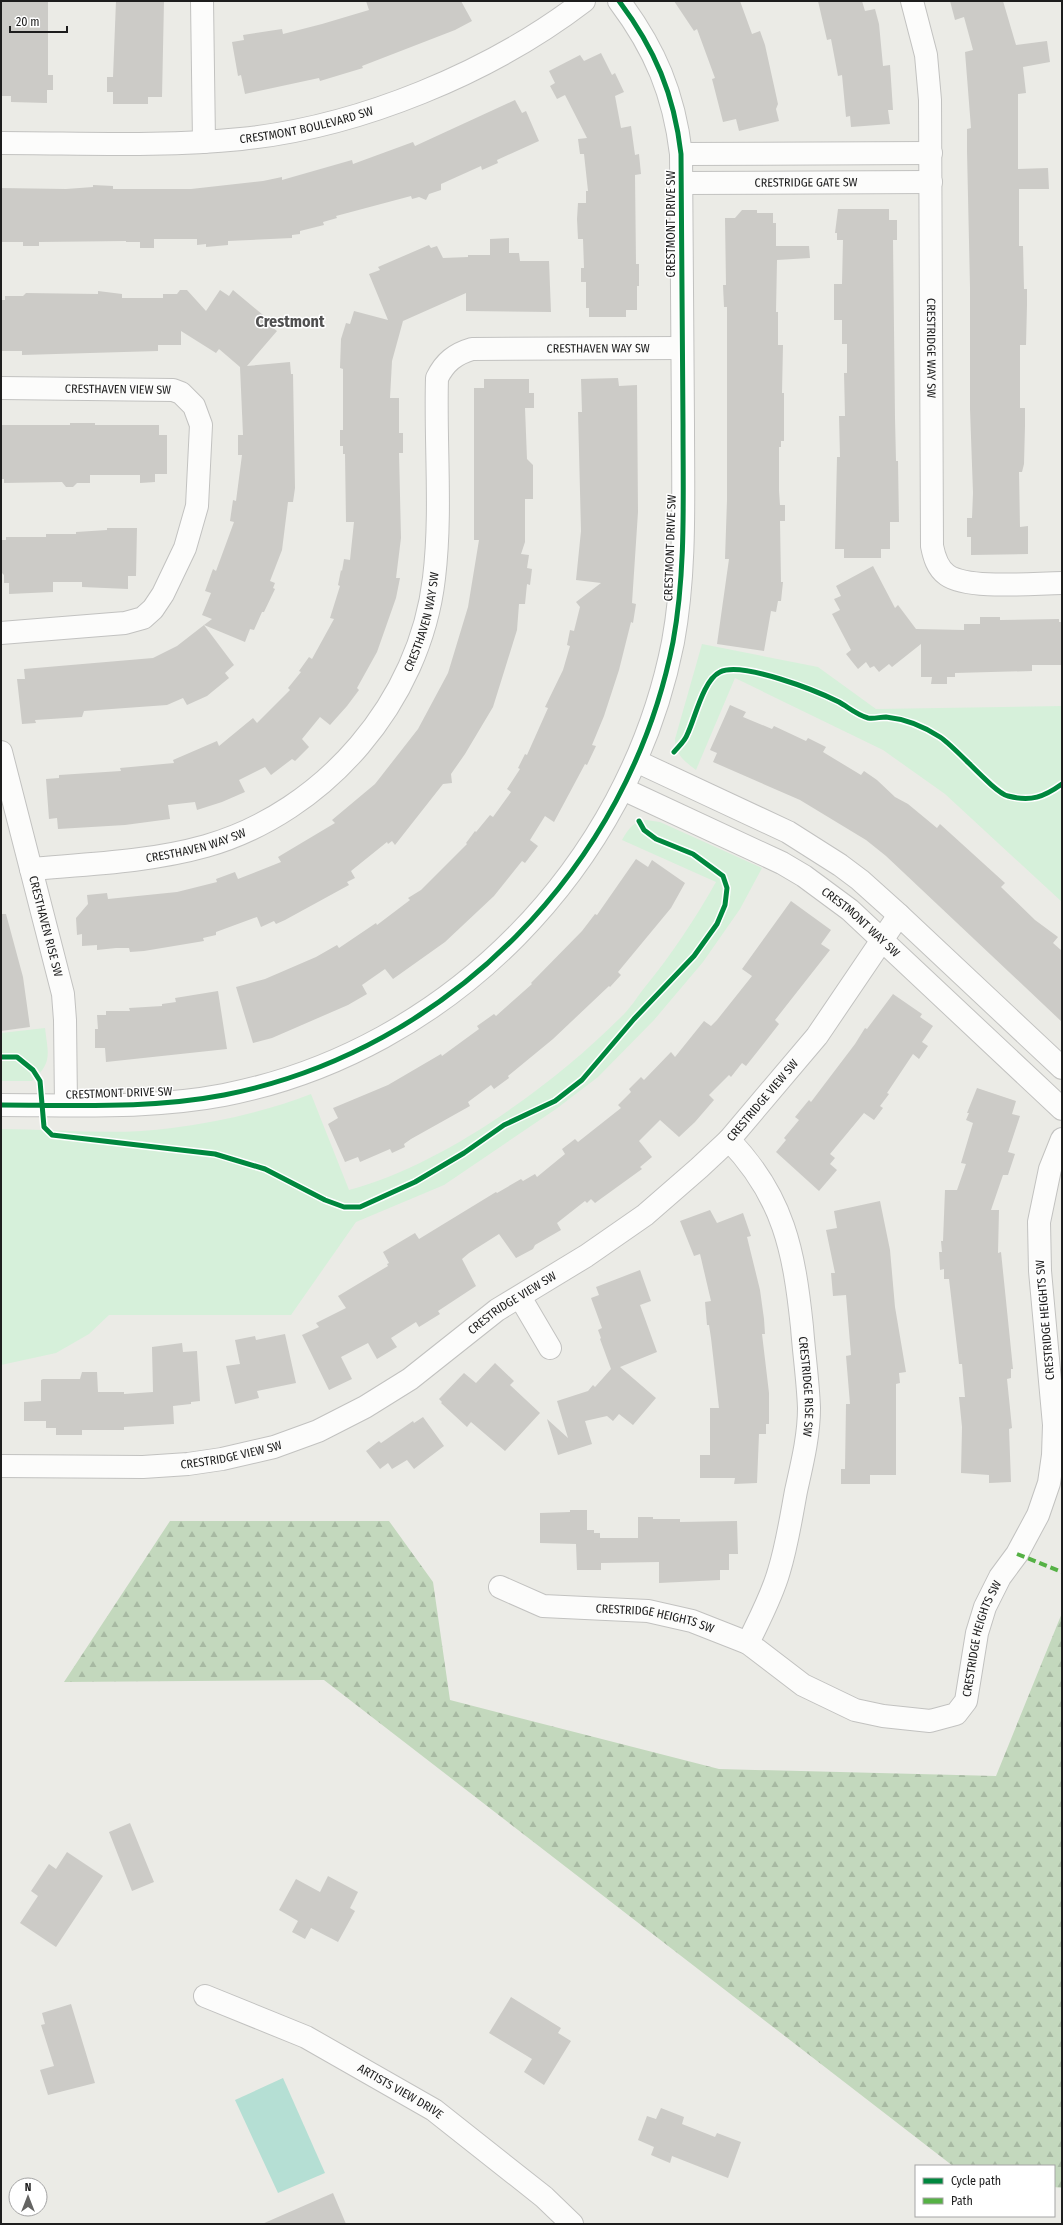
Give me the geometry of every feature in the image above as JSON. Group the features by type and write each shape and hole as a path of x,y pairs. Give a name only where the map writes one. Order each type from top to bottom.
{"street":[{"path":"202,1 204,142"},
{"name":"CRESTMONT BOULEVARD SW","path":"1,143 204,142 243,139 296,130 359,114 441,85 508,50 558,21 584,1"},
{"name":"CRESTMONT DRIVE SW","path":"1,1105 128,1105 176,1102 224,1095 266,1085 305,1072 342,1057 385,1036 425,1012 494,960 560,889 583,856 623,789 636,761 655,711 666,673 673,640 680,591 682,545 682,348 681,154 677,121 658,62 643,35 619,1"},
{"name":"CRESTRIDGE WAY SW","path":"912,1 926,55 930,100 932,546 934,558 945,574 961,582 1062,583"},
{"path":"681,154 931,153"},
{"name":"CRESTRIDGE GATE SW","path":"681,183 931,182"},
{"name":"CRESTHAVEN WAY SW","path":"31,869 168,856 230,838 269,820 315,790 367,737 382,716 405,677 421,636 430,604 438,538 438,378 442,369 454,356 472,349 682,348"},
{"name":"CRESTHAVEN VIEW SW","path":"1,388 172,390 181,393 194,406 201,425 200,486 193,525 169,583 153,609 143,618 125,624 1,633"},
{"name":"CRESTHAVEN RISE SW","path":"1,752 62,994 65,1020 66,1105"},
{"path":"636,761 788,832 813,847 860,880 900,915 1062,1068"},
{"name":"CRESTMONT WAY SW","path":"623,789 782,863 828,893 882,940 1062,1109"},
{"name":"CRESTRIDGE VIEW SW","path":"1,1466 27,1468 143,1467 188,1464 274,1447 318,1431 365,1407 410,1378 467,1332 586,1256 645,1215 729,1140 817,1036 900,915"},
{"name":"CRESTRIDGE HEIGHTS SW","path":"500,1587 543,1606 571,1609 625,1610 669,1614 692,1621 748,1643 803,1685 855,1710 883,1716 930,1721 956,1714 966,1702 976,1633 985,1607 1000,1577 1017,1554 1038,1515 1049,1483 1053,1455 1054,1425 1040,1271 1039,1222 1050,1169 1062,1139"},
{"name":"CRESTRIDGE RISE SW","path":"729,1140 745,1157 761,1180 783,1221 790,1243 796,1273 809,1408 806,1448 779,1572 769,1600 748,1643"},
{"path":"520,1297 550,1348"},
{"name":"ARTISTS VIEW DRIVE","path":"206,1996 306,2038 434,2110 544,2197 572,2224"}],"green space":[{"path":"702,644 818,667 876,709 1062,706 1062,902 945,794 883,750 735,678 696,770 678,753 675,739"},
{"path":"646,820 660,822 762,868 740,909 703,962 654,1020 598,1077 556,1109 444,1185 356,1222 291,1315 109,1315 89,1334 56,1353 1,1365 1,1129 130,1132 172,1128 207,1123 243,1115 277,1106 311,1094 349,1190 385,1178 421,1162 458,1143 529,1096 593,1044 627,1011 683,936 716,882 622,840 632,826 638,822"},
{"path":"45,1028 48,1057 39,1074 32,1081 1,1081 1,1033"},
{"path":"170,1521 389,1521 433,1582 450,1700 719,1769 996,1776 1062,1613 1062,2188 1055,2187 1055,2165 952,2165 324,1680 64,1682"}],"shaded area":[{"path":"283,2078 325,2173 278,2193 235,2100"}],"building":[{"path":"1,1 48,1 48,75 53,75 53,90 47,90 47,103 11,102 11,96 1,96"},
{"path":"116,1 164,1 162,97 148,97 148,104 113,104 113,92 107,92 107,77 113,77"},
{"path":"366,1 461,1 472,21 455,30 362,66 363,68 320,81 319,78 245,94 241,75 238,76 232,42 244,40 243,35 282,29 283,34 369,10"},
{"path":"674,1 740,1 752,34 760,31 765,45 778,104 776,109 779,121 739,131 736,119 723,122 712,79 715,78 697,29 694,31"},
{"path":"818,1 862,1 865,11 875,9 879,24 883,66 890,65 893,110 888,110 890,124 851,127 850,116 846,117 842,75 838,76 831,39 827,40"},
{"path":"950,1 1003,1 1016,45 1047,41 1050,62 1023,67 1026,93 1018,94 1018,169 1048,168 1049,189 1019,189 1019,246 1023,246 1024,289 1027,289 1026,345 1020,345 1020,408 1025,408 1025,426 1024,464 1022,472 1019,472 1020,527 1028,526 1028,554 971,555 971,537 967,537 967,518 972,518 973,493 970,409 970,287 967,151 967,129 971,128 965,52 973,50 964,17 955,20"},
{"path":"601,53 612,75 615,73 624,92 615,96 621,128 631,126 635,155 639,154 641,174 635,175 636,264 639,264 637,310 626,310 626,317 589,317 589,308 586,308 586,282 581,282 581,268 584,268 583,239 578,239 577,219 578,203 586,203 586,191 588,191 584,154 580,154 578,139 587,138 565,95 557,99 550,86 555,83 549,71 580,55 584,61"},
{"path":"515,100 522,113 526,111 539,141 497,160 498,163 482,170 481,166 441,184 441,190 429,194 426,200 419,197 412,199 411,196 336,216 337,218 323,222 324,225 300,231 300,234 292,235 292,238 228,241 228,245 206,247 206,244 197,245 197,239 154,239 154,248 140,248 140,242 126,241 39,242 39,246 23,246 23,242 1,242 1,188 66,189 93,187 93,185 113,186 113,189 191,189 263,181 282,177 282,180 352,160 353,164 413,142 415,146"},
{"path":"838,209 889,209 889,220 897,220 897,240 893,240 895,418 896,461 898,461 899,522 890,522 890,549 881,549 881,558 844,558 844,549 835,549 837,457 840,457 839,416 845,416 844,373 847,373 847,344 842,344 842,320 834,320 834,284 842,284 843,240 837,240 837,233 835,233"},
{"path":"742,210 757,210 757,213 773,213 773,223 776,223 776,246 809,246 810,258 777,260 776,312 778,312 778,345 783,345 782,393 784,393 784,441 781,441 781,447 779,447 780,505 785,505 785,521 780,521 781,582 783,582 781,601 778,601 776,612 771,611 764,651 717,644 729,559 725,559 727,500 727,307 724,307 723,285 726,285 725,218 735,218"},
{"path":"509,238 509,253 519,253 520,261 549,261 551,312 466,311 466,293 403,321 392,361 390,398 399,398 399,433 403,433 403,453 399,453 401,538 396,578 400,578 396,598 377,652 357,688 359,690 347,706 330,725 320,717 302,739 309,747 295,761 292,759 271,775 265,767 239,780 245,792 222,802 197,810 195,802 168,805 170,819 125,825 58,829 57,818 49,819 46,779 59,778 59,775 121,771 120,768 174,763 173,760 217,741 219,746 253,718 257,723 290,690 288,688 301,672 299,671 309,657 312,659 334,619 330,618 340,586 338,585 341,570 342,571 344,559 350,560 354,522 346,522 345,454 343,454 343,446 340,446 340,430 343,430 343,369 340,368 341,339 346,323 350,324 354,311 388,320 369,274 380,270 378,267 429,245 431,248 437,246 443,258 468,257 468,255 490,255 490,239"},
{"path":"180,290 187,290 206,311 220,290 229,296 233,290 269,320 267,323 277,331 247,366 290,362 291,374 293,374 295,488 293,502 288,502 282,550 270,581 275,583 273,588 275,589 254,630 250,629 245,642 204,625 212,619 202,615 211,593 205,591 213,569 216,571 234,522 230,521 233,500 236,501 242,455 238,455 238,435 243,435 240,367 219,349 216,353 181,331 181,345 158,345 158,351 22,355 22,351 1,351 1,300 5,300 5,296 23,296 26,293 98,294 98,291 122,294 122,298 163,298 163,294 177,294"},
{"path":"618,378 619,386 637,385 638,512 632,603 636,604 633,623 631,622 619,670 604,716 592,745 596,746 587,765 585,764 554,822 545,816 530,840 538,846 525,863 522,861 494,896 445,942 393,979 385,969 362,985 367,994 348,1005 272,1038 253,1043 236,987 265,979 316,957 337,945 339,948 376,923 377,925 410,900 408,898 421,890 467,844 466,843 475,831 476,832 490,815 493,817 511,792 507,789 520,769 518,768 525,754 527,755 548,708 545,707 563,670 570,646 567,645 570,630 574,631 580,607 576,602 601,583 576,580 581,531 578,412 582,412 581,379"},
{"path":"484,379 529,379 529,393 534,393 534,408 525,408 527,459 533,465 533,499 525,499 525,542 521,554 529,555 527,568 532,569 530,585 527,584 525,604 519,604 517,630 493,707 465,754 451,774 452,783 443,784 395,845 392,841 388,844 387,842 351,871 355,878 347,882 349,885 276,924 274,921 261,927 257,917 216,932 216,935 203,938 204,941 144,951 130,952 129,948 97,950 97,945 82,946 82,934 77,935 76,918 88,904 87,895 107,893 108,899 177,892 217,882 216,879 235,872 238,879 281,862 278,857 335,823 332,820 375,784 418,729 448,673 468,607 479,540 474,540 474,388 484,388"},
{"path":"70,423 95,423 95,425 159,425 159,435 167,435 167,474 155,474 155,482 140,483 140,475 90,475 90,483 77,483 73,487 66,487 62,482 4,483 4,479 1,479 1,425 70,425"},
{"path":"107,528 137,528 136,576 128,576 128,589 82,587 82,582 53,582 53,592 9,594 9,583 4,583 4,575 1,572 1,540 6,540 6,537 46,537 46,534 76,534 76,532 107,530"},
{"path":"873,566 895,608 898,605 916,629 964,630 964,624 980,624 980,617 1000,617 1000,620 1059,619 1059,622 1062,622 1062,665 1032,665 1032,671 955,673 955,677 947,677 947,684 931,684 932,677 921,677 921,644 892,667 889,664 879,672 874,666 870,668 866,662 858,669 846,654 851,650 832,614 840,610 834,599 841,596 836,586"},
{"path":"204,625 234,665 225,673 229,678 207,696 187,705 183,698 167,705 84,711 82,717 35,720 36,723 22,724 17,679 25,679 24,669 153,658 177,646"},
{"path":"730,705 746,712 743,717 772,729 774,726 806,741 808,738 826,747 823,752 861,775 864,771 877,780 895,797 908,804 937,828 940,824 1005,883 1001,887 1035,920 1058,937 1053,943 1062,951 1062,1022 886,856 866,840 800,800 713,762 717,753 710,750"},
{"path":"636,859 648,867 652,860 685,883 671,908 618,972 621,975 610,987 609,986 553,1039 508,1076 509,1078 494,1089 491,1085 468,1102 470,1106 411,1139 404,1144 405,1147 392,1153 390,1149 360,1162 358,1157 345,1162 328,1124 338,1118 333,1108 388,1085 441,1054 442,1056 479,1029 477,1026 494,1014 496,1016 532,984 531,983 582,931 595,914 597,915"},
{"path":"791,901 831,930 821,944 830,950 775,1020 779,1024 765,1042 746,1066 742,1063 731,1077 729,1075 709,1095 714,1100 695,1122 679,1137 660,1120 639,1141 652,1157 640,1167 642,1169 595,1203 591,1199 587,1203 585,1201 557,1223 561,1230 535,1245 533,1249 516,1258 499,1234 469,1253 462,1259 476,1286 438,1311 440,1314 419,1327 416,1322 391,1338 397,1347 377,1359 368,1343 341,1357 352,1379 329,1390 302,1335 319,1327 316,1323 346,1308 338,1296 388,1266 387,1264 389,1263 383,1252 415,1233 419,1239 496,1192 497,1193 521,1179 523,1181 535,1174 537,1177 565,1154 562,1149 575,1139 578,1142 621,1108 618,1105 631,1092 629,1089 641,1077 644,1080 671,1052 675,1057 704,1021 711,1026 717,1020 752,976 742,969"},
{"path":"1,914 6,914 23,977 30,1027 1,1031"},
{"path":"218,991 227,1049 106,1062 105,1048 95,1048 95,1029 98,1029 97,1015 106,1015 106,1011 130,1011 129,1008 162,1006 162,1004 176,1002 175,998"},
{"path":"893,994 922,1014 920,1017 933,1026 922,1042 928,1046 919,1059 913,1054 887,1093 889,1094 880,1106 883,1108 874,1120 864,1113 830,1154 835,1158 830,1164 837,1170 819,1191 776,1152 786,1140 784,1138 799,1120 795,1117 809,1100 811,1102 855,1044 865,1028 867,1029"},
{"path":"977,1088 1016,1101 1012,1114 1020,1116 1008,1152 1015,1154 1008,1175 1003,1175 991,1210 999,1210 998,1253 1001,1252 1013,1369 1011,1369 1011,1378 1007,1379 1012,1428 1009,1429 1011,1482 989,1483 989,1475 961,1473 962,1427 959,1397 965,1397 962,1364 959,1364 949,1279 944,1279 944,1269 940,1270 939,1252 942,1252 941,1241 943,1241 945,1190 957,1190 966,1164 961,1163 973,1123 966,1120 969,1113 967,1113"},
{"path":"880,1201 890,1250 895,1307 906,1372 899,1373 900,1383 896,1384 896,1475 870,1475 870,1484 841,1484 841,1469 845,1469 846,1404 850,1404 846,1356 851,1355 846,1295 833,1296 831,1273 835,1273 826,1230 837,1228 834,1211"},
{"path":"710,1210 717,1223 743,1213 751,1236 747,1237 760,1290 765,1334 762,1334 769,1393 769,1424 766,1424 766,1434 759,1434 757,1483 734,1484 735,1478 700,1478 700,1455 710,1455 710,1408 719,1408 711,1338 709,1325 707,1325 705,1302 711,1301 700,1254 694,1256 680,1221"},
{"path":"640,1270 651,1301 640,1305 657,1352 620,1367 656,1398 633,1425 619,1414 613,1421 607,1416 585,1421 592,1444 558,1455 547,1419 568,1438 557,1401 588,1391 593,1385 595,1387 611,1369 598,1330 602,1328 591,1298 599,1295 596,1287"},
{"path":"285,1334 296,1383 257,1391 259,1398 235,1404 226,1366 240,1364 235,1340 255,1336 256,1340"},
{"path":"182,1343 183,1352 197,1351 200,1401 191,1402 191,1404 173,1406 174,1424 124,1427 124,1430 82,1430 82,1435 56,1435 56,1428 46,1428 46,1421 24,1421 24,1402 41,1401 41,1380 43,1379 80,1379 82,1372 97,1372 98,1392 124,1392 124,1394 153,1392 152,1347"},
{"path":"495,1363 514,1381 510,1385 540,1413 505,1451 471,1422 467,1427 441,1403 442,1402 439,1399 464,1373 476,1383"},
{"path":"423,1417 444,1446 414,1469 407,1460 392,1469 388,1463 380,1469 366,1451 379,1441 381,1443 413,1421 414,1423"},
{"path":"570,1510 587,1510 587,1530 594,1530 594,1533 600,1533 600,1538 638,1538 638,1517 653,1517 653,1519 680,1519 680,1522 737,1521 738,1554 729,1554 729,1570 720,1570 720,1580 659,1583 659,1562 601,1563 601,1570 577,1570 576,1544 540,1543 540,1513 570,1512"},
{"path":"130,1823 154,1882 132,1891 109,1832"},
{"path":"67,1852 103,1876 56,1947 20,1923 38,1896 31,1891 49,1864 56,1869"},
{"path":"328,1876 358,1892 350,1908 355,1911 338,1942 311,1928 305,1939 292,1932 298,1921 279,1910 296,1879 320,1892"},
{"path":"511,1997 561,2028 558,2033 571,2041 544,2085 524,2072 532,2059 489,2033"},
{"path":"71,2004 95,2083 48,2095 40,2070 54,2066 41,2025 45,2024 42,2013"},
{"path":"661,2108 684,2117 682,2124 715,2137 717,2133 741,2142 728,2178 672,2156 670,2163 651,2155 654,2147 638,2140 647,2116 656,2119"},
{"path":"333,2193 346,2224 262,2224"}],"marked path":[{"path":"1017,1554 1062,1572"}],"cycle path":[{"path":"1,1105 85,1106 141,1104 224,1095 306,1072 383,1037 453,991 516,936 571,872 616,801 650,724 673,642 680,588 683,534 681,154 678,132 668,92 661,73 643,37 619,1"},
{"path":"674,752 686,737 704,691 714,676 720,672 745,670 780,679 814,691 839,702 864,717 893,718 921,726 940,737 956,750 994,787 1008,796 1016,798 1037,797 1062,784"},
{"path":"1,1057 17,1057 33,1070 40,1081 44,1127 52,1135 215,1154 265,1169 325,1200 344,1207 360,1207 415,1182 464,1153 504,1125 555,1101 582,1080 634,1019 694,956 717,924 725,905 727,888 723,876 693,854 656,839 644,830 639,821"}],"district":[{"name":"Crestmont","path":"290,321"}]}
